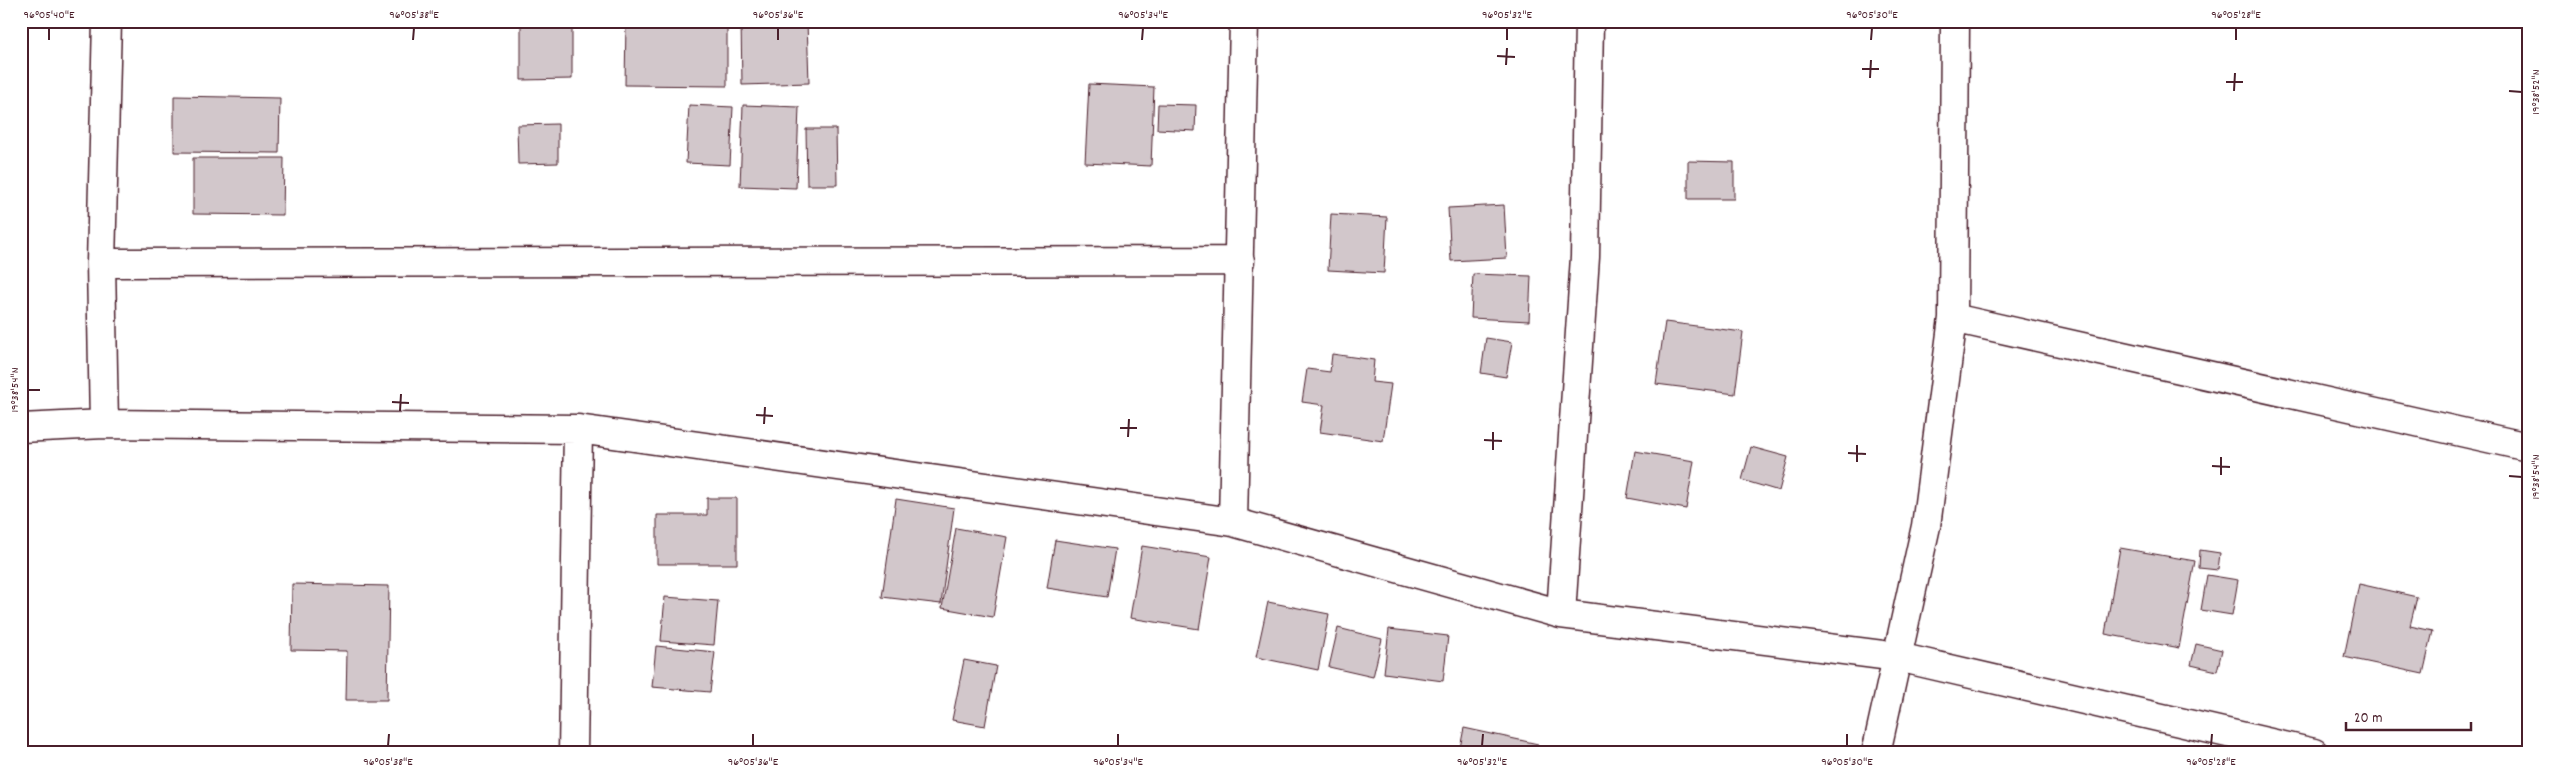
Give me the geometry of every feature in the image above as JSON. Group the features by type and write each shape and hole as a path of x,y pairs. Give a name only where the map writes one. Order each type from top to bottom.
{"street":[{"path":"104,424 101,263 107,21"},
{"path":"1233,522 1244,21"},
{"path":"1561,614 1585,258 1589,21"},
{"path":"1876,753 1926,526 1953,318 1955,21"},
{"path":"101,263 1240,261"},
{"path":"1953,318 2528,447"},
{"path":"21,428 104,424 578,429 1233,522 1561,614 1898,657 2314,753"},
{"path":"573,753 578,429"}],"building":[{"path":"521,21 572,21 572,79 521,80"},
{"path":"626,21 727,21 727,86 625,85"},
{"path":"741,21 807,21 809,83 742,85"},
{"path":"1089,84 1154,87 1151,166 1085,163"},
{"path":"174,96 280,98 279,153 174,152"},
{"path":"1158,104 1196,105 1195,131 1157,129"},
{"path":"689,105 733,107 730,165 686,163"},
{"path":"743,105 799,107 796,188 740,186"},
{"path":"558,124 558,163 518,164 517,125"},
{"path":"806,129 836,129 837,185 807,185"},
{"path":"193,158 284,158 283,215 193,214"},
{"path":"1688,161 1734,162 1734,199 1688,199"},
{"path":"1504,205 1507,258 1451,261 1448,208"},
{"path":"1331,214 1387,217 1384,273 1328,270"},
{"path":"1473,274 1531,276 1529,321 1471,318"},
{"path":"1665,322 1743,332 1735,394 1656,384"},
{"path":"1486,338 1512,342 1506,377 1481,373"},
{"path":"1332,354 1374,360 1372,382 1391,384 1383,441 1320,432 1324,405 1302,402 1307,369 1330,372"},
{"path":"1751,447 1788,457 1779,491 1742,480"},
{"path":"1635,451 1694,461 1686,509 1627,498"},
{"path":"707,498 737,498 737,564 657,564 657,515 707,515"},
{"path":"896,499 954,508 941,604 882,597"},
{"path":"956,528 1007,537 993,617 942,608"},
{"path":"1055,540 1115,549 1107,597 1047,588"},
{"path":"1142,546 1211,557 1199,629 1130,618"},
{"path":"2120,548 2195,561 2179,648 2105,634"},
{"path":"2200,550 2220,553 2218,570 2199,568"},
{"path":"2207,575 2238,580 2232,615 2201,610"},
{"path":"292,584 389,586 387,700 346,700 347,651 291,650"},
{"path":"2359,584 2417,597 2410,626 2433,631 2423,674 2344,657"},
{"path":"665,597 718,601 714,645 661,641"},
{"path":"1268,602 1329,614 1318,670 1256,657"},
{"path":"1338,628 1382,639 1373,677 1329,667"},
{"path":"1389,629 1448,636 1443,681 1384,673"},
{"path":"2196,644 2222,650 2217,671 2191,665"},
{"path":"656,646 715,652 710,692 652,687"},
{"path":"964,660 996,666 985,726 952,720"},
{"path":"1464,728 1538,744 1536,753 1459,753"}]}
